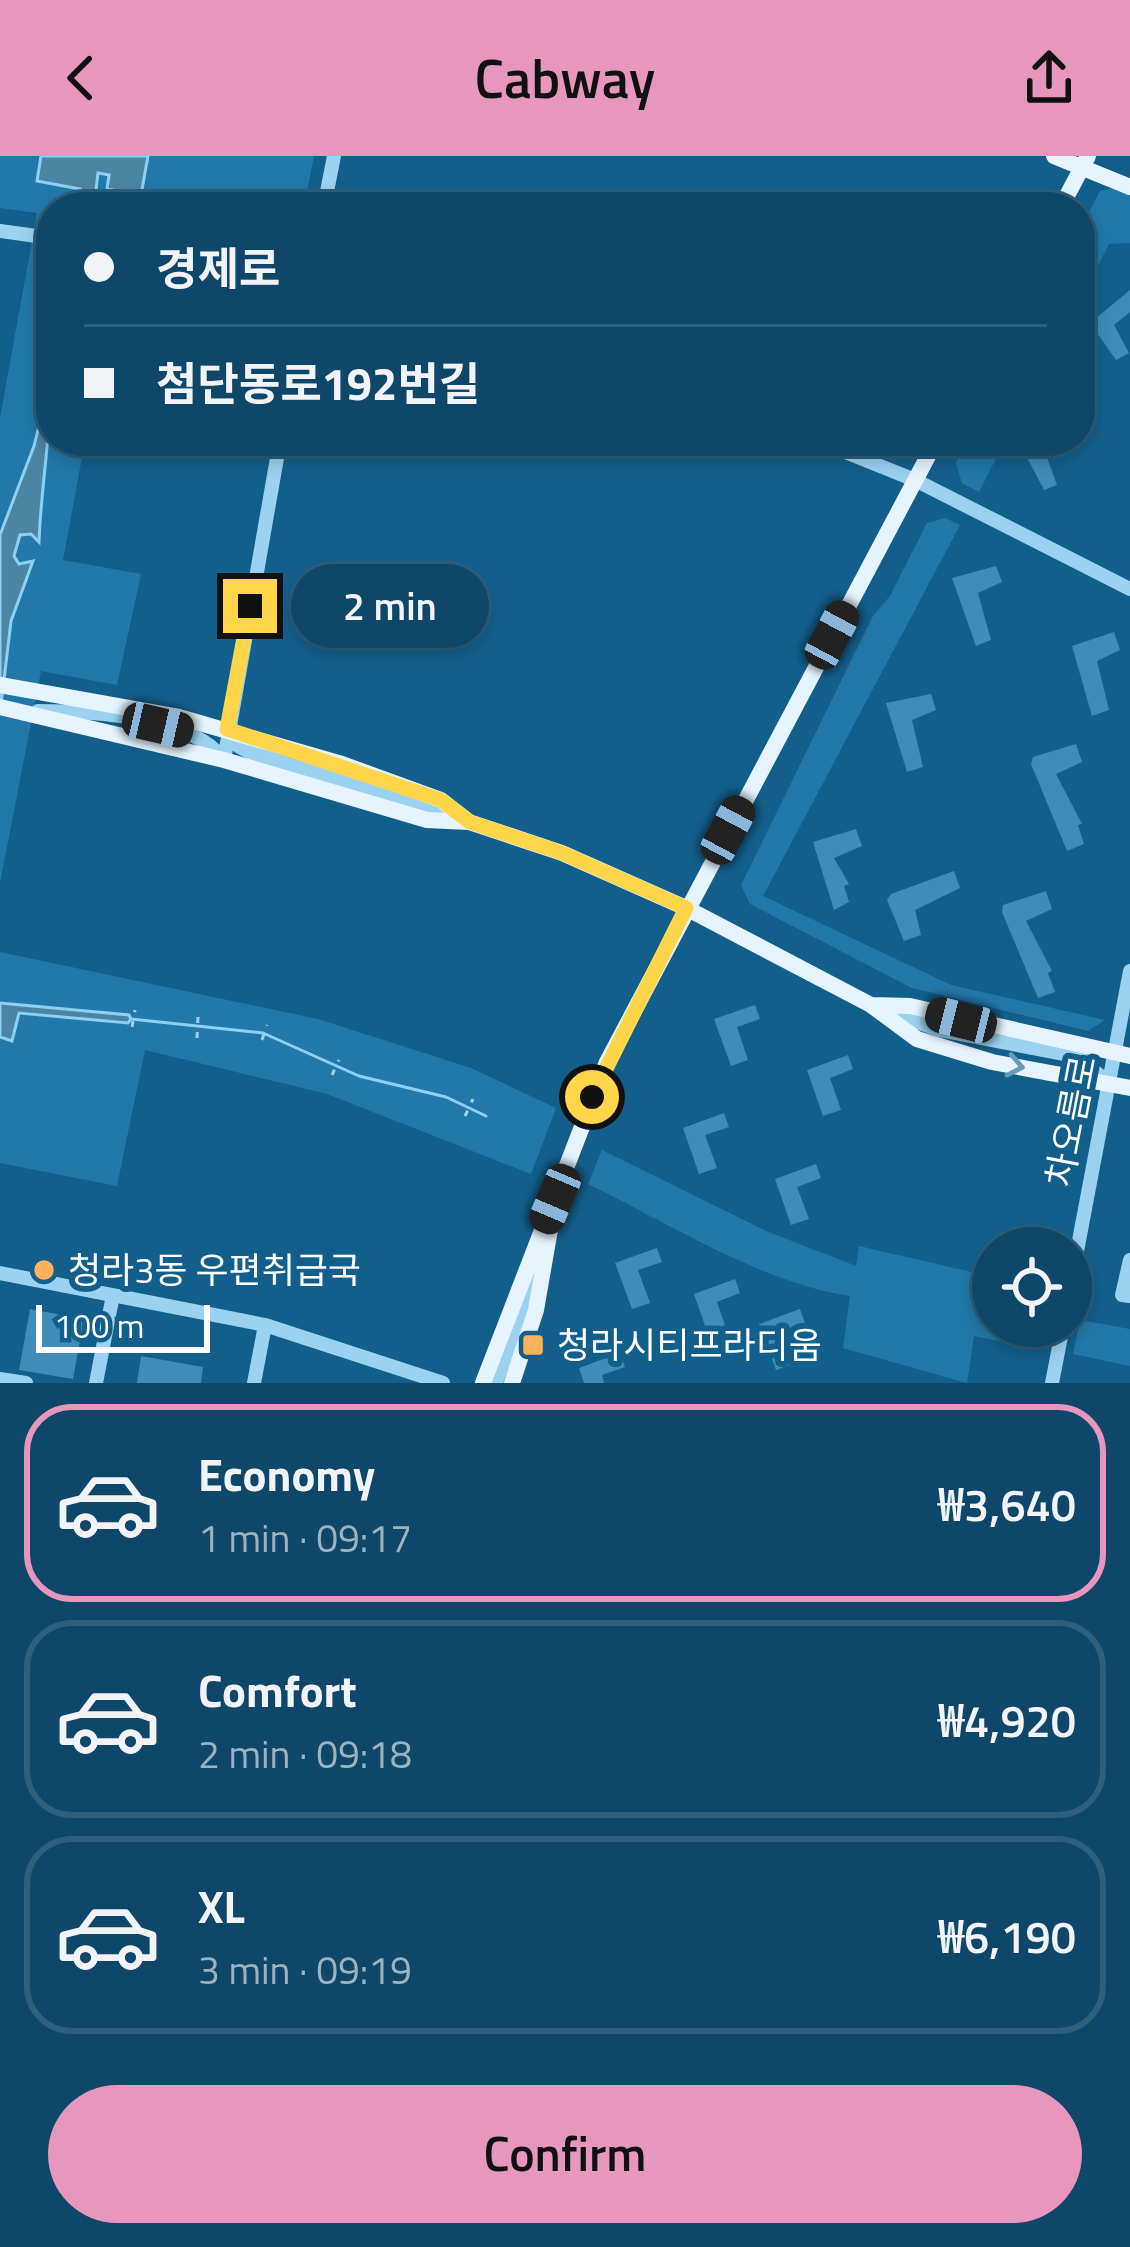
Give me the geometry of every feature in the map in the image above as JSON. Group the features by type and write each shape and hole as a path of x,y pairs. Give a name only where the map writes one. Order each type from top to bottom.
{"main road":[{"path":"1054,156 1086,161 1130,187"},
{"path":"1069,192 1086,161"},
{"path":"484,1383 607,1062 928,456"},
{"path":"0,685 227,729 441,800 470,822"},
{"path":"0,707 224,760 427,820 470,822 562,853 686,908 871,1006 935,1046 1130,1088"},
{"path":"871,1006 910,1006 1122,1054"},
{"path":"512,1383 536,1310 555,1199"}],"street":[{"path":"327,192 334,156"},
{"path":"0,231 36,236"},
{"path":"224,760 277,456"},
{"path":"855,456 915,480 1130,589"},
{"path":"25,711 94,714 190,733 214,745 224,760"},
{"name":"차오름로","path":"1081,1227 1108,1083 1122,1054 1130,971"},
{"path":"1122,1054 1130,1067"},
{"path":"496,1383 549,1238"},
{"path":"1130,1260 1122,1295 1130,1297"},
{"path":"0,1274 266,1324 443,1383"},
{"path":"96,1383 113,1295"},
{"path":"254,1383 266,1324"},
{"path":"1052,1383 1059,1347"},
{"path":"0,1378 26,1383"}],"path":[{"path":"132,1027 135,1010"},
{"path":"197,1038 198,1017"},
{"path":"262,1040 267,1025"},
{"path":"332,1075 339,1060"},
{"path":"465,1116 472,1099"}],"shaded area":[{"path":"0,156 314,156 307,192 36,192 36,213 0,208"},
{"path":"41,156 148,156 142,192 107,189 109,175 98,173 96,192 37,181"},
{"path":"1116,187 1130,193 1130,243 1109,244 1095,271 1095,200 1100,191"},
{"path":"36,219 36,456 82,456 63,560 141,574 117,685 41,671 0,883 0,418"},
{"path":"36,438 36,456 46,456 39,542 31,534 20,535 14,556 19,564 33,561 11,621 0,713 0,535"},
{"path":"960,456 997,456 979,492 962,483 956,463"},
{"path":"945,518 960,525 763,896 951,985 1105,1020 1088,1031 912,988 750,904 741,885 873,616 890,596 927,523"},
{"path":"0,952 318,1019 471,1068 556,1108 531,1174 327,1094 145,1050 117,1186 0,1163"},
{"path":"0,1003 129,1015 131,1019 128,1023 19,1013 12,1041 0,1037"},
{"path":"602,1150 766,1231 856,1266 859,1246 972,1272 972,1347 967,1383 843,1348 850,1296 749,1265 588,1184"},
{"path":"1092,1322 1130,1329 1130,1366 1073,1354 1074,1347 1092,1347"}],"building":[{"path":"1130,290 1130,312 1114,325 1129,353 1116,360 1095,330 1095,319"},
{"path":"1026,456 1046,456 1057,485 1044,490"},
{"path":"996,566 1002,582 978,593 991,640 976,646 952,578"},
{"path":"1114,632 1120,650 1097,661 1109,710 1092,716 1072,646"},
{"path":"931,694 936,710 912,720 923,767 907,772 886,703"},
{"path":"1076,744 1082,762 1056,774 1082,824 1078,825 1084,844 1067,851 1031,764 1033,757"},
{"path":"856,829 862,846 834,858 849,884 844,886 849,902 834,910 813,842"},
{"path":"954,871 960,888 915,910 921,935 904,941 887,900 891,894"},
{"path":"1046,891 1052,909 1026,921 1052,971 1048,973 1055,992 1038,998 1002,912 1003,905"},
{"path":"755,1005 760,1019 737,1027 748,1060 731,1066 714,1019"},
{"path":"848,1055 853,1069 830,1078 841,1110 823,1116 807,1070"},
{"path":"724,1113 729,1127 705,1135 717,1168 699,1174 683,1128"},
{"path":"816,1164 821,1178 797,1187 809,1219 791,1225 775,1179"},
{"path":"657,1248 662,1262 638,1270 650,1303 632,1309 615,1263"},
{"path":"735,1279 740,1293 717,1302 728,1334 710,1340 694,1294"},
{"path":"30,1309 84,1319 73,1379 19,1370"},
{"path":"800,1309 805,1323 782,1332 793,1364 776,1370 759,1324"},
{"path":"620,1353 625,1367 602,1375 604,1383 584,1383 579,1368"},
{"path":"141,1356 203,1367 201,1383 137,1383"}],"waterway":[{"path":"131,1019 263,1033 359,1076 446,1097 486,1116"}],"place":[{"name":"청라3동 우편취급국","path":"44,1270"},
{"name":"청라시티프라디움","path":"533,1345"}],"route":[{"path":"250,606 227,729 441,800 470,822 562,853 686,908 592,1097"}]}
